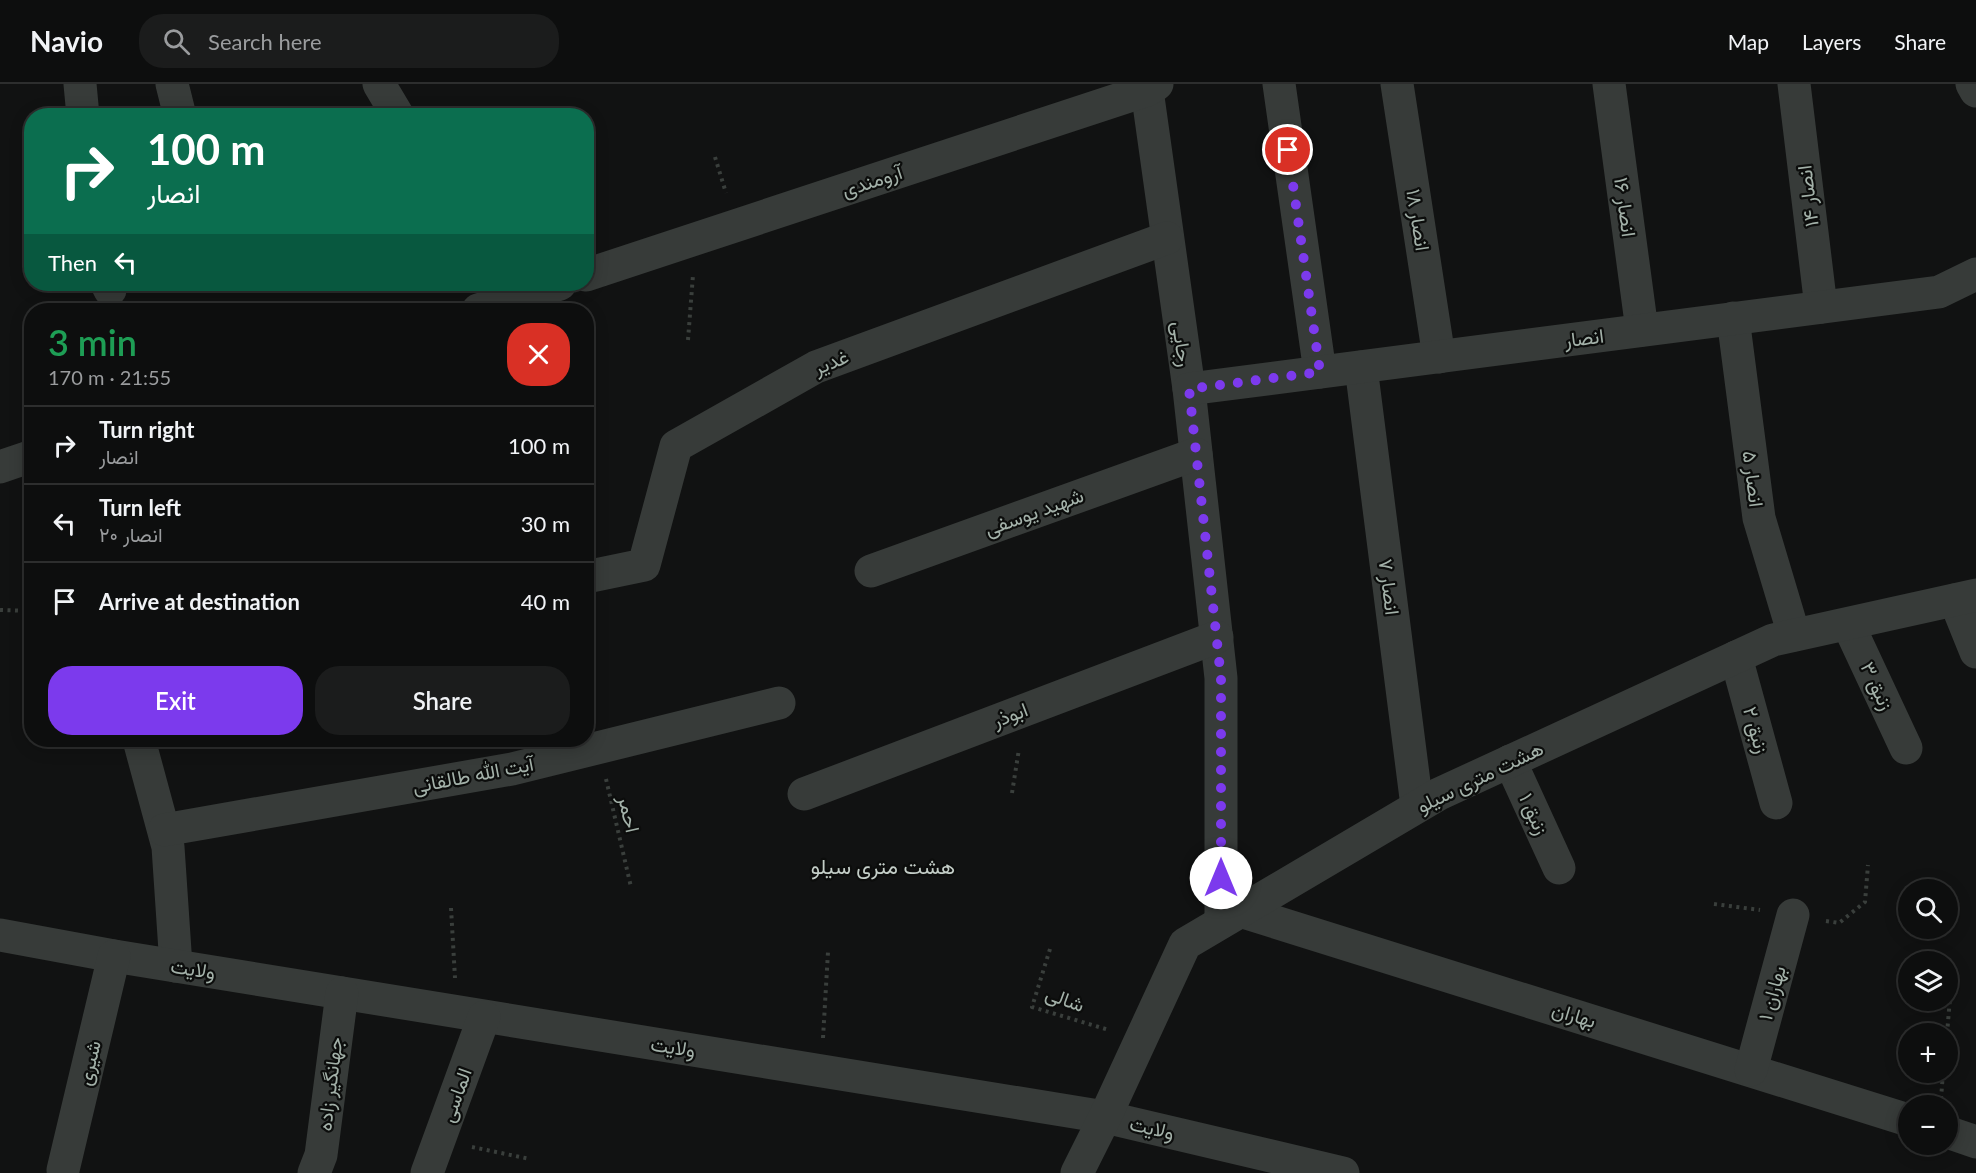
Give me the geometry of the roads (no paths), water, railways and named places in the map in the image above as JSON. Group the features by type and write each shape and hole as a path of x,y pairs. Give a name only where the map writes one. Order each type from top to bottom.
{"street":[{"path":"80,84 82,108"},
{"path":"172,84 178,108"},
{"path":"379,84 393,108"},
{"path":"1279,84 1320,372"},
{"name":"انصار ۱۸","path":"1397,84 1439,357"},
{"name":"انصار ۱۶","path":"1609,84 1642,330"},
{"name":"انصار ۱۴","path":"1794,84 1821,307"},
{"path":"1972,84 1976,91"},
{"name":"رجایی","path":"1152,87 1167,238 1189,389 1221,678 1230,917"},
{"name":"آرومندی","path":"594,272 1152,87"},
{"name":"غدیر","path":"594,575 644,565 676,446 816,367 1167,238"},
{"name":"انصار","path":"1189,389 1939,292 1976,274"},
{"path":"500,303 538,291"},
{"name":"انصار ۵","path":"1732,318 1759,518 1794,635"},
{"name":"انصار ۷","path":"1360,367 1417,807"},
{"name":"شهید یوسفی","path":"871,571 1196,454"},
{"path":"0,466 24,458"},
{"path":"1965,598 1976,651"},
{"name":"هشت متری سیلو","path":"1077,1173 1185,944 1439,794 1773,640 1965,598"},
{"name":"زنبق ۳","path":"1848,624 1906,748"},
{"name":"ابوذر","path":"804,794 1217,637"},
{"name":"زنبق ۲","path":"1736,657 1776,803"},
{"name":"آیت الله طالقانی","path":"164,830 512,769 779,703"},
{"path":"141,747 168,847 176,966"},
{"name":"زنبق ۱","path":"1510,761 1559,868"},
{"name":"۱ بهاران","path":"1751,1070 1793,915"},
{"name":"بهاران","path":"1230,917 1751,1070 1898,1117"},
{"name":"ولایت","path":"0,935 114,956 1105,1117 1343,1173"},
{"name":"شیری","path":"63,1170 114,956"},
{"name":"جهانگیر زاده","path":"314,1173 321,1155 342,993"},
{"name":"الماسی","path":"427,1173 439,1141 471,1014"},
{"path":"1958,1136 1976,1142"}],"district":[{"name":"هشت متری سیلو","path":"883,867"}]}
